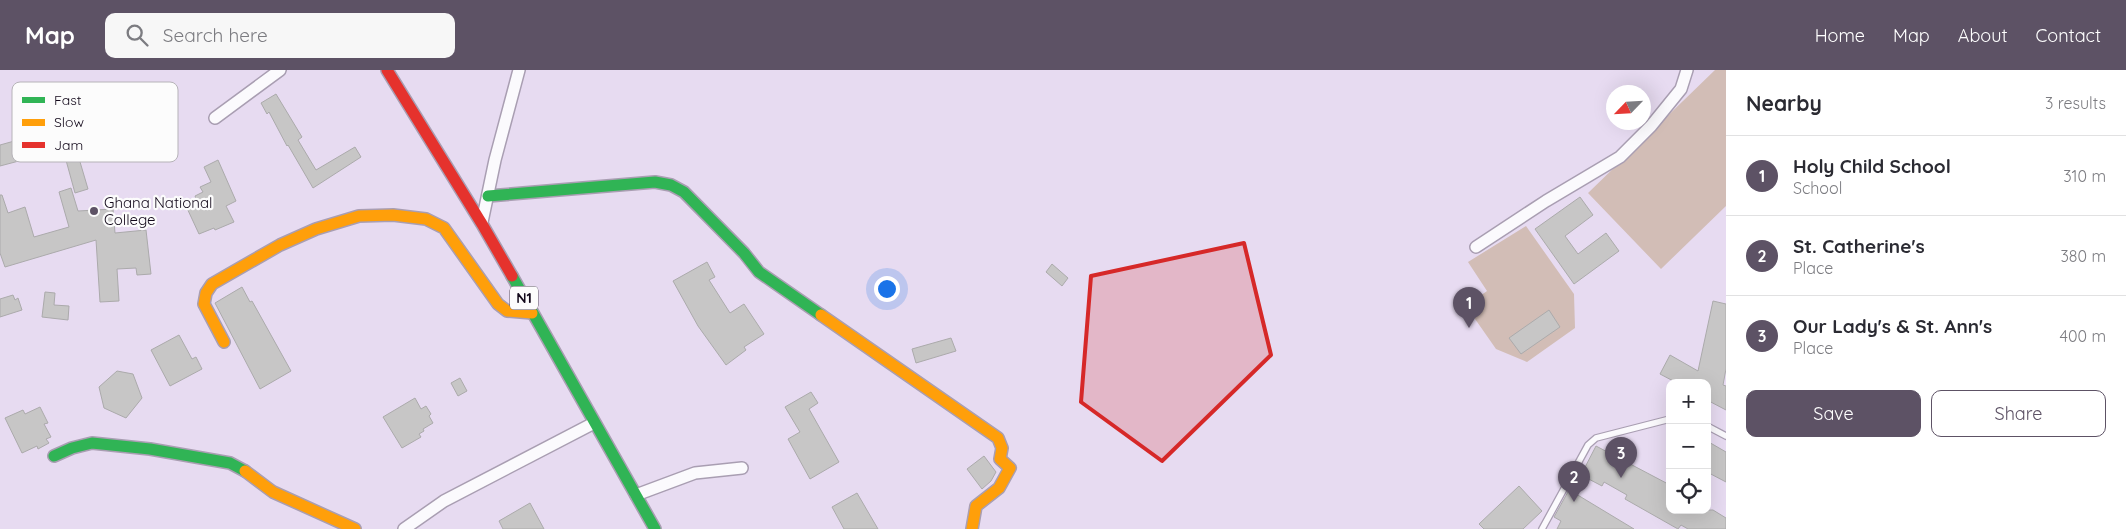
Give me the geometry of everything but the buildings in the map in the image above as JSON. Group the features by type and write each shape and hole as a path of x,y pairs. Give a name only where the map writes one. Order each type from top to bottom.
{"main road":[{"name":"N1","path":"387,70 482,224 655,529"},
{"path":"488,196 654,182 671,185 684,192 744,253 759,272 998,438 1002,448 1000,459 1010,468 999,488 976,506 972,529"},
{"path":"224,342 204,304 206,293 212,284 325,225 354,217 383,214 437,221 498,304 507,311 532,313"},
{"path":"54,456 72,448 92,443 150,449 230,463 238,466 274,492 355,529"}],"street":[{"path":"215,118 280,70"},
{"path":"482,224 519,70"},
{"path":"1476,247 1546,201 1620,158 1651,126 1681,89 1687,70"},
{"path":"404,529 444,501 594,423"},
{"path":"636,495 695,473 742,468"}],"lane":[{"path":"1542,529 1588,445 1596,438 1666,420"},
{"path":"1711,428 1726,436"}],"highlighted area":[{"path":"1244,243 1271,355 1162,461 1081,402 1091,276"}],"shaded area":[{"path":"1715,70 1726,70 1726,206 1661,269 1588,193"},
{"path":"1526,226 1574,294 1575,328 1527,362 1496,349 1466,306 1487,291 1468,262"}],"traffic: fast":[{"path":"488,196 655,182 671,185 684,192 744,253 759,272 821,315"},
{"path":"512,276 655,529"},
{"path":"54,456 72,448 92,443 150,449 230,463 245,471"}],"traffic: slow":[{"path":"224,342 204,304 206,293 212,284 280,245 316,229 359,216 393,215 426,219 444,228 498,304 507,311 532,313"},
{"path":"821,315 998,438 1002,448 1000,459 1010,468 999,488 976,506 972,529"},
{"path":"245,471 273,492 355,529"}],"traffic: jam":[{"path":"387,70 512,276"}],"place":[{"name":"Ghana National College","path":"94,211"},
{"name":"Holy Child School","path":"1469,328"},
{"name":"Our Lady's & St. Ann's","path":"1621,478"},
{"name":"St. Catherine's","path":"1574,502"}]}
